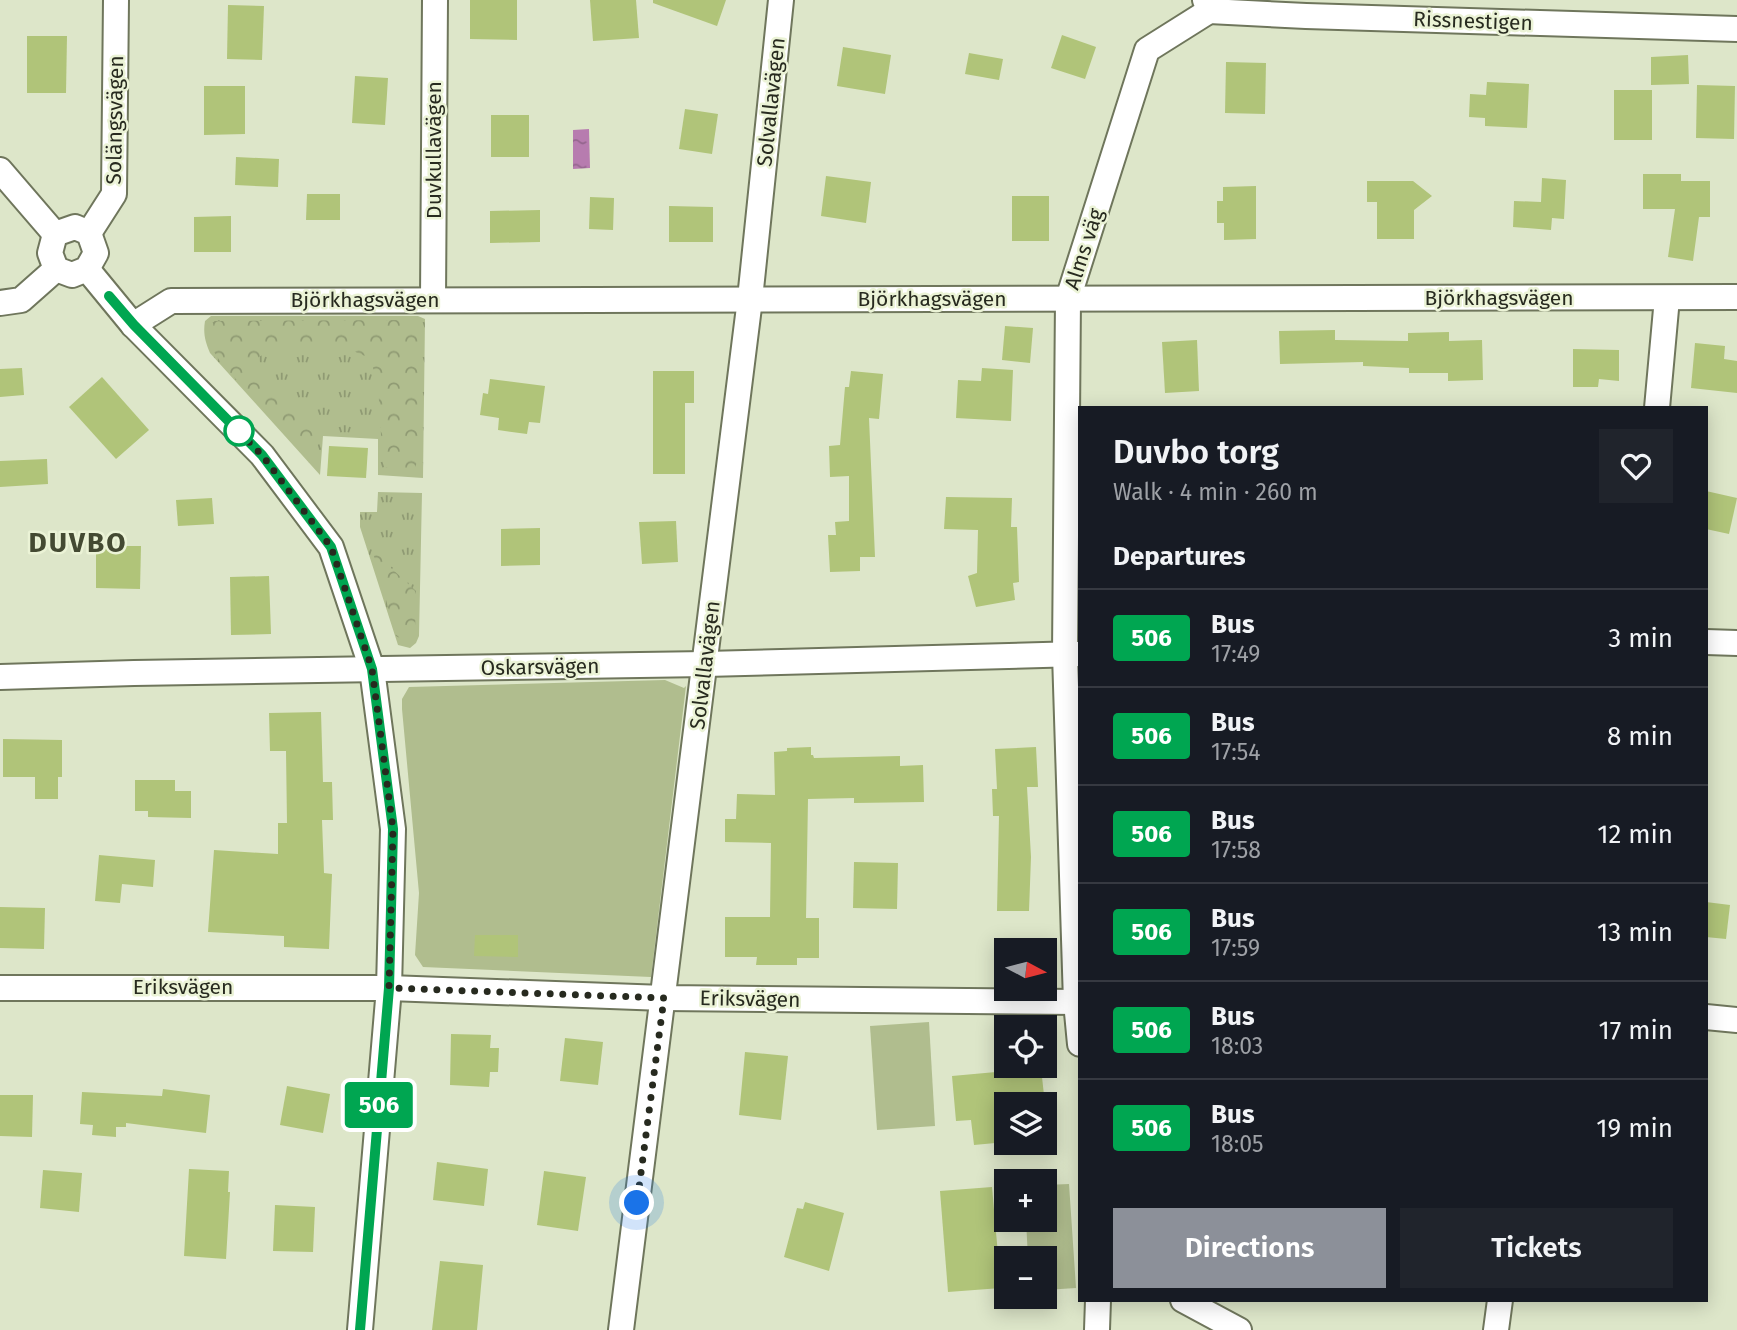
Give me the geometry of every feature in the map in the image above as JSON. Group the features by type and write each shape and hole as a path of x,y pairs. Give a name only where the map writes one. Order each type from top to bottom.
{"street":[{"name":"Solängsvägen","path":"89,233 114,194 116,0"},
{"name":"Duvkullavägen","path":"432,300 435,0"},
{"name":"Solvallavägen","path":"621,1330 750,299 781,0"},
{"name":"Rissnestigen","path":"1207,5 1320,17 1737,29"},
{"name":"Alms väg","path":"1078,1002 1068,299 1147,50 1207,5"},
{"path":"0,170 55,234"},
{"path":"75,227 89,233 96,253 87,269 72,275 56,269 50,253 55,234 75,227"},
{"path":"0,303 21,300 56,269"},
{"path":"87,269 134,325 262,455 331,547 372,669 393,829 389,988 360,1330"},
{"name":"Björkhagsvägen","path":"134,325 171,301 1737,297"},
{"path":"1657,406 1667,298"},
{"path":"1708,642 1737,643"},
{"name":"Oskarsvägen","path":"0,677 706,664 1072,654"},
{"name":"Eriksvägen","path":"0,988 389,988 664,998 1078,1002"},
{"path":"1708,1017 1737,1020"},
{"path":"1097,1330 1098,1302"},
{"path":"1187,1302 1239,1330"},
{"path":"1496,1330 1500,1302"}],"green space":[{"path":"211,316 418,316 425,319 423,478 378,475 378,439 323,436 320,475 210,353 204,329 205,321"},
{"path":"414,320 423,328 419,457 414,470 402,472 385,467 378,384 370,358 344,348 311,345 287,347 258,358 268,380 292,413 318,427 319,440 313,459 306,455 221,363 211,347 214,321"},
{"path":"378,492 422,493 419,636 410,648 398,645 360,527 360,512 377,512"},
{"path":"369,538 379,539 391,568 416,591 415,634 406,641 396,636"},
{"path":"665,680 684,688 686,686 651,977 423,967 415,955 419,893 402,709 402,699 409,687"},
{"path":"929,1022 935,1126 877,1130 870,1026"},
{"path":"1057,1184 1069,1184 1076,1288 1057,1289 1057,1246 1027,1246 1027,1232 1057,1232"}],"water":[{"path":"589,129 590,168 573,169 573,130"}],"building":[{"path":"470,0 517,0 517,40 470,39"},
{"path":"590,0 636,0 639,38 593,41"},
{"path":"653,0 726,0 717,26 653,3"},
{"path":"228,5 264,6 262,60 227,59"},
{"path":"1062,35 1096,47 1085,79 1051,68"},
{"path":"27,36 67,36 66,93 27,93"},
{"path":"843,47 891,55 885,94 837,86"},
{"path":"969,53 1003,59 999,80 965,74"},
{"path":"1688,55 1689,84 1651,85 1651,57"},
{"path":"1226,62 1266,63 1265,114 1225,113"},
{"path":"355,76 388,78 385,125 352,123"},
{"path":"1487,82 1529,84 1527,128 1485,126 1485,118 1469,117 1470,94 1486,95"},
{"path":"1697,85 1735,86 1734,139 1696,138"},
{"path":"204,86 245,86 245,134 204,135"},
{"path":"1614,90 1652,90 1652,140 1614,140"},
{"path":"685,109 718,114 712,154 679,149"},
{"path":"491,115 529,115 529,157 491,157"},
{"path":"236,157 279,159 278,187 235,185"},
{"path":"1643,174 1681,174 1681,181 1710,181 1710,217 1699,217 1693,261 1668,257 1675,209 1643,209"},
{"path":"826,176 871,182 866,223 821,216"},
{"path":"1542,178 1566,180 1564,219 1552,218 1551,230 1513,227 1514,201 1541,202"},
{"path":"1367,181 1413,181 1432,196 1414,210 1414,239 1377,239 1377,202 1367,202"},
{"path":"1256,186 1256,239 1224,240 1224,223 1217,223 1217,201 1223,201 1223,187"},
{"path":"307,194 340,194 340,220 306,220"},
{"path":"1012,196 1049,196 1049,241 1012,241"},
{"path":"590,197 614,198 613,230 589,229"},
{"path":"669,206 713,207 713,242 669,242"},
{"path":"540,210 540,242 490,243 490,211"},
{"path":"231,216 231,252 194,252 194,217"},
{"path":"1005,326 1033,328 1030,363 1002,360"},
{"path":"1335,330 1335,340 1408,341 1408,333 1449,332 1449,341 1482,340 1483,380 1448,381 1448,373 1409,373 1409,368 1363,366 1363,362 1280,364 1279,331"},
{"path":"1197,340 1199,391 1165,393 1162,342"},
{"path":"1695,343 1725,346 1724,359 1737,361 1737,393 1691,388"},
{"path":"1573,349 1619,350 1619,381 1599,379 1598,387 1573,387"},
{"path":"22,368 24,395 0,397 0,369"},
{"path":"982,368 1013,370 1011,421 956,418 958,380 981,381"},
{"path":"653,371 694,371 694,403 685,403 685,474 653,474"},
{"path":"851,371 883,374 879,419 869,418 875,557 860,557 860,571 830,572 828,535 836,535 835,522 849,521 849,476 830,477 829,446 840,445 845,387 849,387"},
{"path":"102,377 149,430 116,459 69,407"},
{"path":"490,379 545,386 540,423 529,422 527,434 498,430 499,418 480,415 483,393 488,394"},
{"path":"329,446 368,448 366,478 327,476"},
{"path":"47,459 48,484 0,487 0,461"},
{"path":"1708,491 1737,498 1729,534 1708,529"},
{"path":"946,497 1012,498 1011,527 1017,527 1019,582 1013,583 1015,600 976,607 968,576 977,573 978,530 944,529"},
{"path":"212,498 214,524 178,526 176,500"},
{"path":"676,521 678,562 642,564 639,522"},
{"path":"540,528 540,565 501,566 501,529"},
{"path":"96,546 141,546 140,589 96,588"},
{"path":"269,576 271,634 231,635 230,577"},
{"path":"321,712 323,782 332,782 333,820 322,820 324,873 332,874 329,949 284,947 284,936 208,932 214,850 278,854 278,823 287,823 286,751 270,751 269,713"},
{"path":"3,739 62,740 62,777 58,777 58,799 35,799 35,777 3,777"},
{"path":"811,747 811,755 814,758 900,756 900,766 923,765 924,802 854,803 854,798 808,799 806,918 819,918 819,958 797,958 797,965 756,965 757,957 725,957 725,917 770,917 771,843 725,842 725,819 736,819 737,794 775,795 774,752 787,751 787,748"},
{"path":"1036,747 1038,787 1027,787 1031,857 1029,911 997,911 999,816 993,816 992,789 997,789 995,749"},
{"path":"135,780 175,780 175,791 191,791 191,818 148,817 148,811 135,811"},
{"path":"99,855 155,860 153,887 122,884 120,903 95,901"},
{"path":"854,862 898,863 897,909 853,908"},
{"path":"1708,902 1730,905 1726,939 1708,937"},
{"path":"0,907 45,908 44,949 0,948"},
{"path":"475,935 518,935 518,957 474,956"},
{"path":"451,1034 491,1035 490,1048 499,1048 498,1072 490,1072 489,1087 450,1085"},
{"path":"565,1038 603,1042 598,1085 560,1081"},
{"path":"745,1052 788,1056 781,1120 739,1115"},
{"path":"994,1072 994,1078 1042,1078 1044,1092 994,1092 994,1143 974,1145 971,1120 956,1121 952,1076"},
{"path":"287,1086 330,1094 323,1133 280,1125"},
{"path":"163,1089 210,1095 206,1133 126,1123 126,1127 116,1127 116,1137 92,1135 93,1125 80,1124 82,1092 162,1096"},
{"path":"0,1095 33,1095 32,1137 0,1136"},
{"path":"437,1162 488,1169 484,1206 433,1200"},
{"path":"189,1169 229,1171 226,1259 184,1256"},
{"path":"43,1170 82,1173 79,1212 40,1208"},
{"path":"544,1171 586,1177 578,1231 537,1225"},
{"path":"992,1187 997,1246 994,1246 994,1289 948,1292 940,1191"},
{"path":"805,1202 844,1213 829,1271 784,1257 797,1208 803,1209"},
{"path":"275,1205 315,1207 313,1252 273,1251"},
{"path":"440,1261 483,1265 477,1330 432,1330"}],"bus line":[{"name":"506","path":"109,296 262,455 331,547 372,669 393,829 389,988 360,1330"}],"district":[{"name":"DUVBO","path":"78,542"}],"route":[{"path":"239,431 235,428 262,455 331,547 372,669 393,829 389,988 664,998 637,1203"}]}
